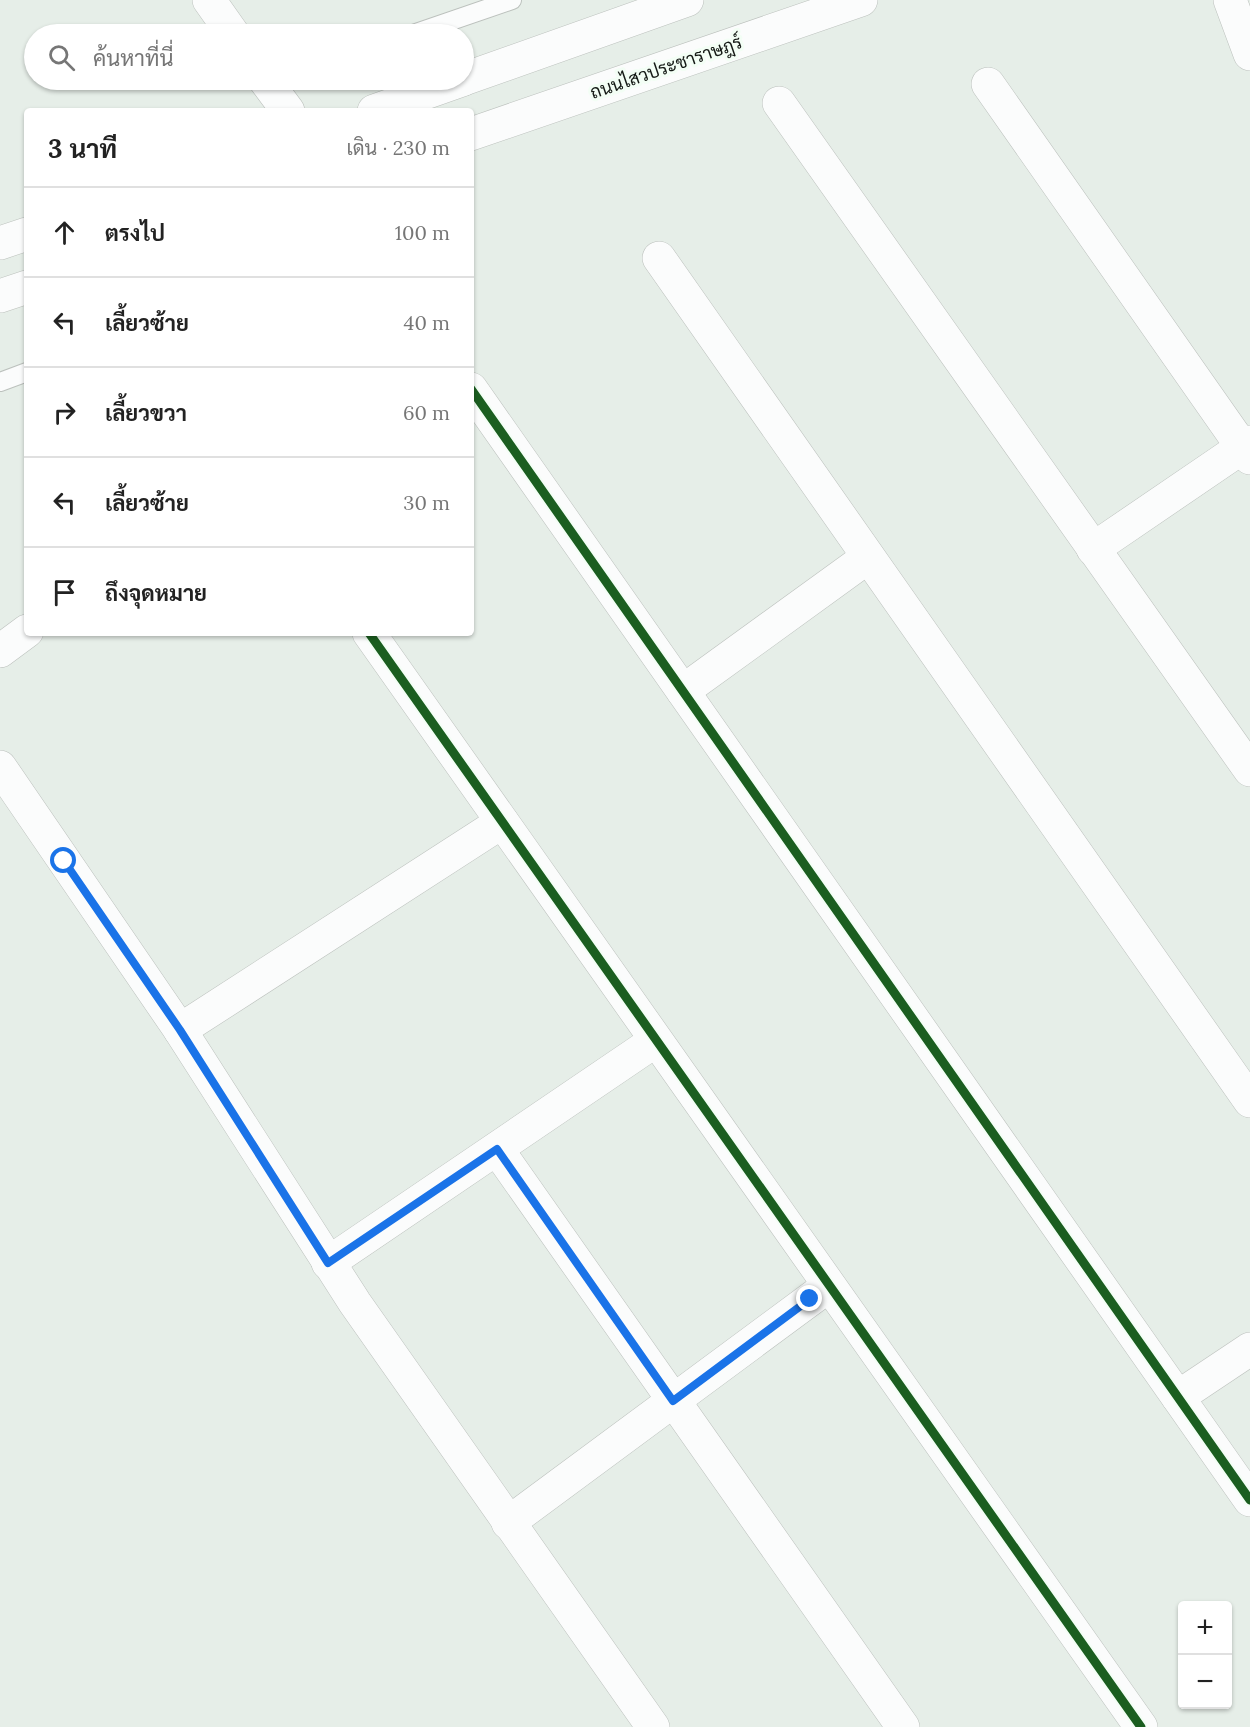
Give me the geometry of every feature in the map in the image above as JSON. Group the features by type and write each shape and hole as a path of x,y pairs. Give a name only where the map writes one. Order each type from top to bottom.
{"street":[{"path":"209,0 226,24"},
{"path":"474,75 687,0"},
{"name":"ถนนไสวประชาราษฎร์","path":"474,133 861,0"},
{"path":"1230,0 1250,54"},
{"path":"988,84 1247,449 1093,549"},
{"path":"272,90 286,108"},
{"path":"382,108 432,90"},
{"path":"779,103 1250,770"},
{"path":"0,243 24,235"},
{"path":"659,258 1250,1101"},
{"path":"0,296 24,288"},
{"path":"474,393 1250,1500"},
{"path":"683,690 868,557"},
{"path":"0,651 24,633"},
{"path":"371,636 827,1287 1141,1727"},
{"path":"0,767 180,1030 328,1263 653,1727"},
{"path":"180,1030 502,822"},
{"path":"328,1263 655,1041"},
{"path":"497,1149 903,1727"},
{"path":"508,1523 827,1287"},
{"path":"1178,1397 1250,1349"}],"lane":[{"path":"458,24 512,0"},
{"path":"0,382 24,373"}],"cycle path":[{"path":"474,393 1250,1500"},
{"path":"371,636 1141,1727"}],"route":[{"path":"64,861 180,1030 328,1263 497,1149 673,1401 810,1299"}]}
